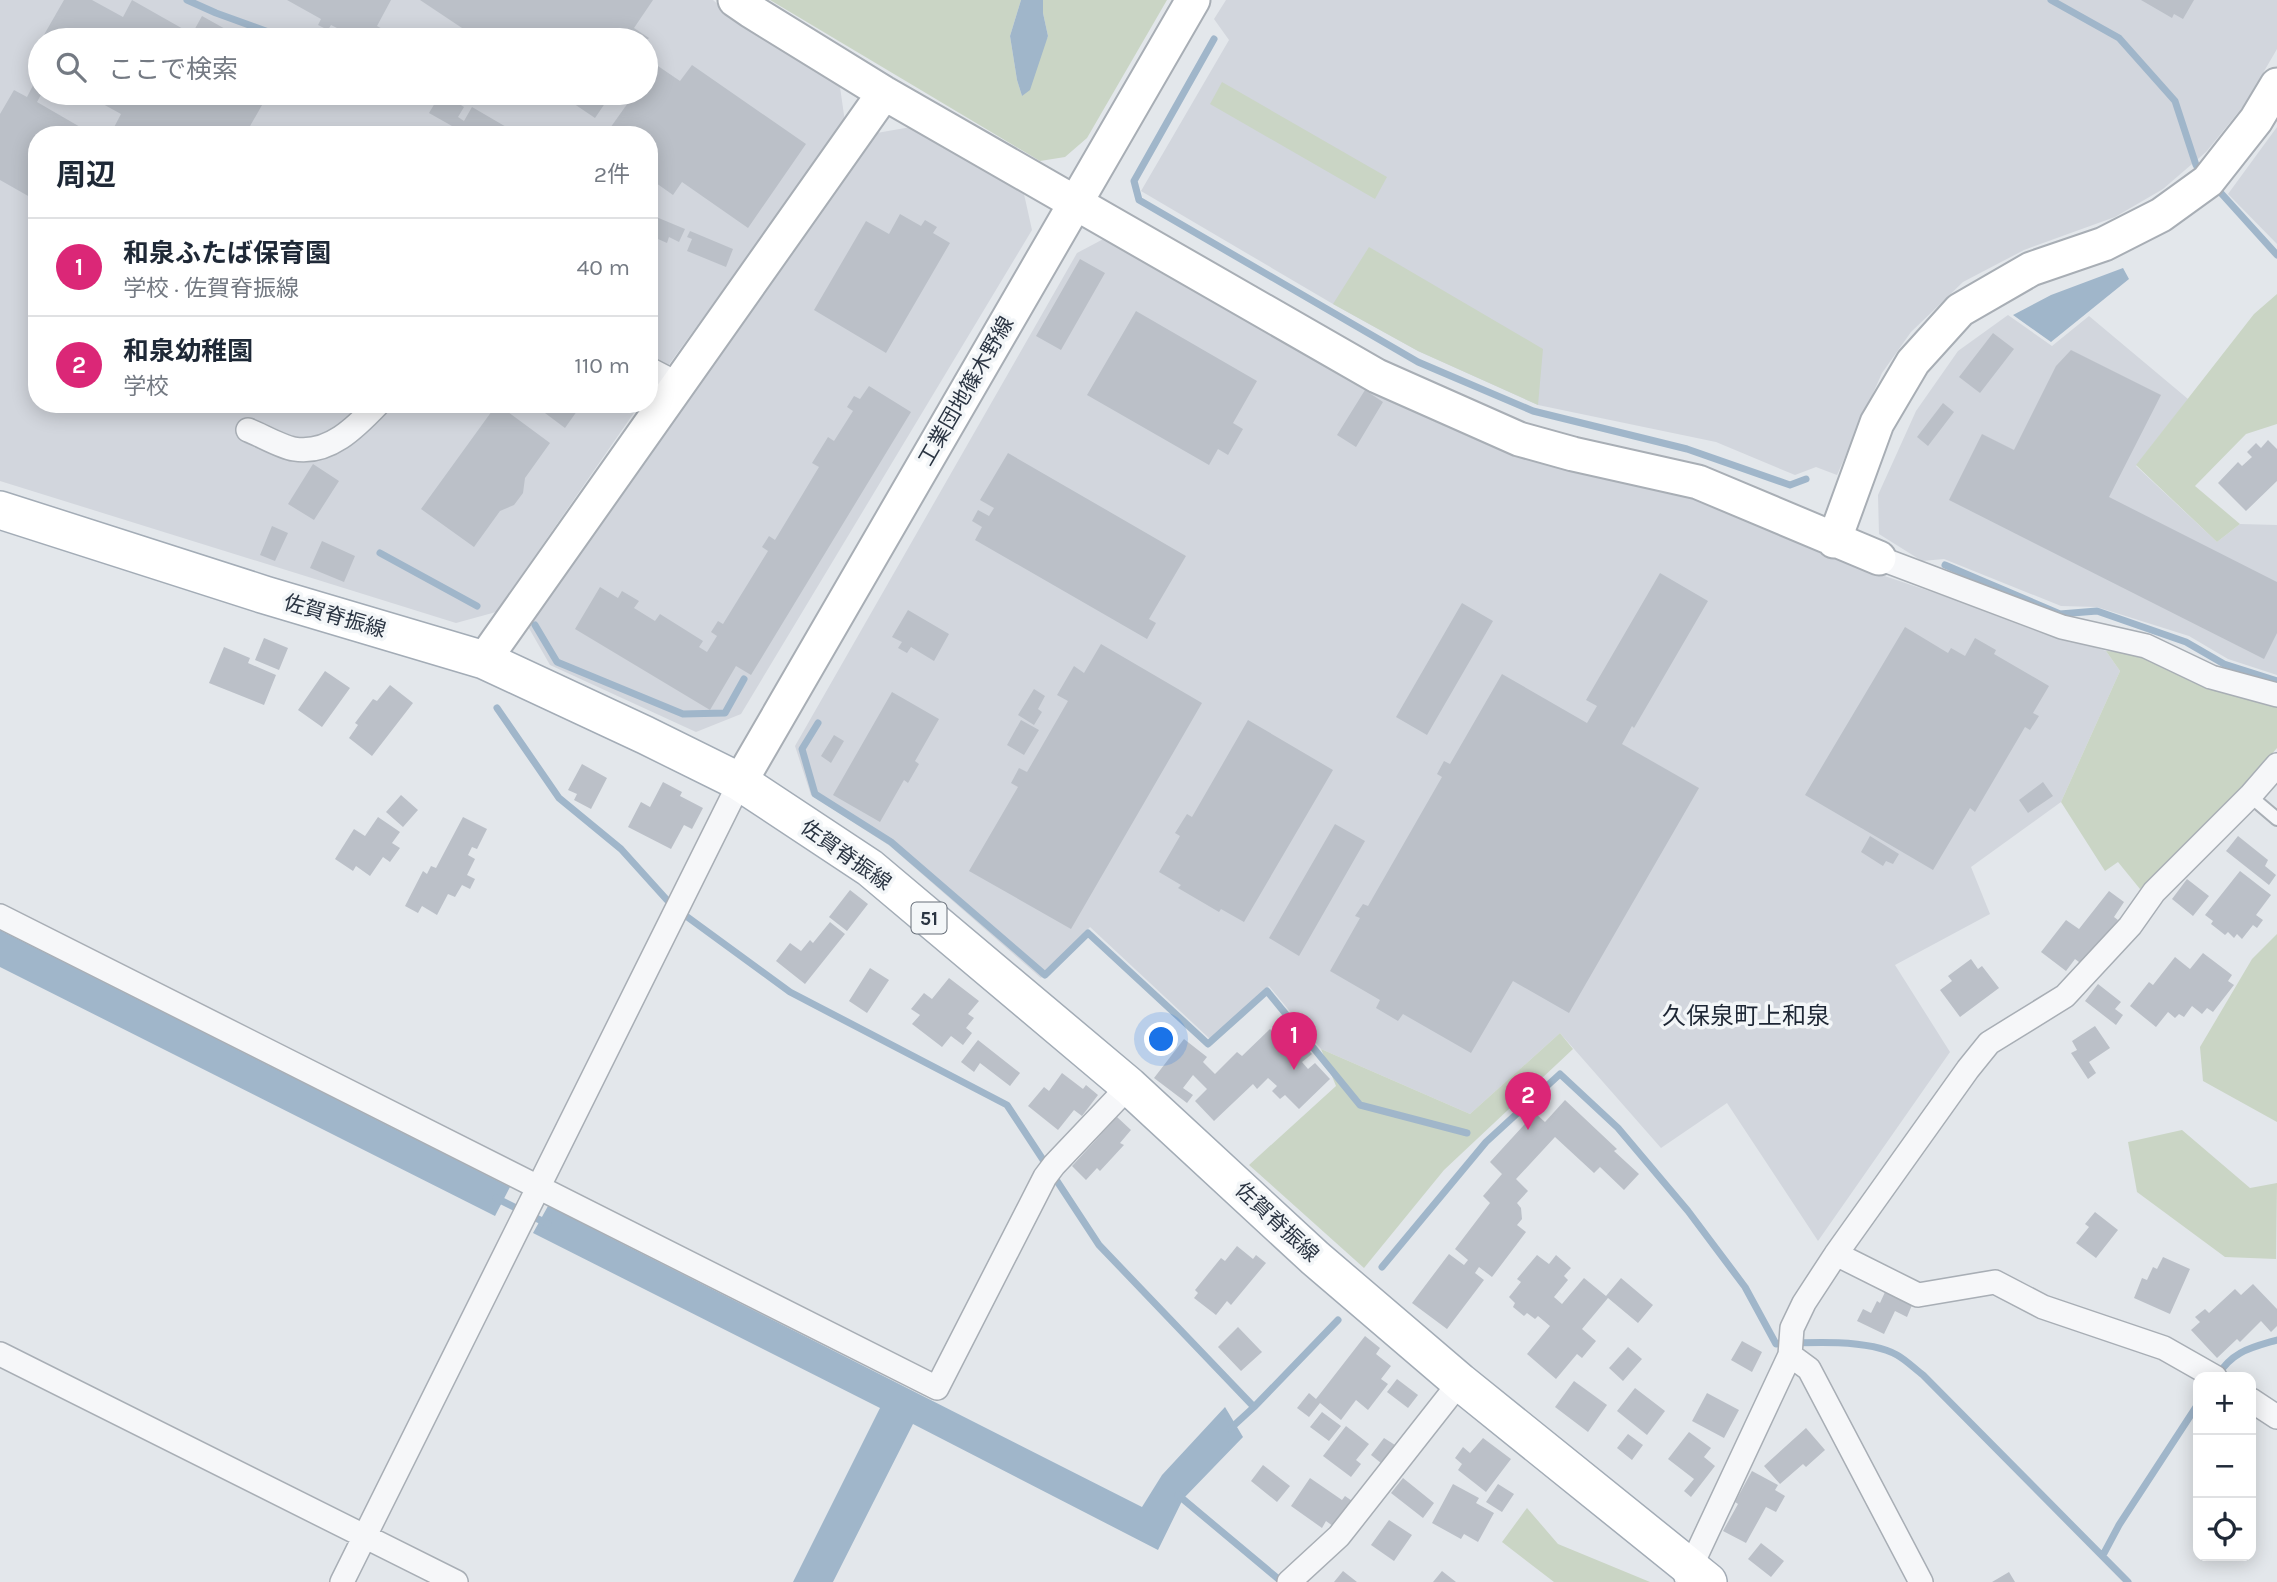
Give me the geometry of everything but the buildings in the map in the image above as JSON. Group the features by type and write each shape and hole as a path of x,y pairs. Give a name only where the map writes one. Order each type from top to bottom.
{"main road":[{"name":"佐賀脊振線","path":"0,510 265,595 484,660 740,782 870,869 1129,1086 1315,1258 1694,1577"}],"street":[{"path":"735,0 884,93 1377,376 1426,399 1518,439 1698,482 1834,541 2062,627 2146,646 2211,677 2277,695"},
{"name":"工業団地篠木野線","path":"740,782 1193,0"},
{"path":"1834,541 1877,423 1913,362 1960,310 2031,269 2104,244 2161,215 2208,181 2256,120 2277,85"},
{"path":"664,377 884,93"},
{"path":"248,430 294,449 326,447 359,424 369,413"},
{"path":"484,660 641,413"},
{"path":"1694,1577 1790,1355 1792,1328 1804,1303 1968,1069 1989,1043 2065,996 2130,926 2154,892 2250,796 2277,765"},
{"path":"342,1582 740,782"},
{"path":"0,916 530,1203 937,1388 1049,1171 1129,1086"},
{"path":"1836,1254 1918,1295 1995,1282 2043,1307 2164,1348 2206,1372"},
{"path":"0,1354 456,1582"},
{"path":"1790,1355 1809,1369 1921,1582"},
{"path":"1289,1582 1339,1536 1460,1382"},
{"path":"2256,1403 2277,1417"}],"lane":[{"path":"2250,796 2277,818"}],"shaded area":[{"path":"0,0 713,0 723,9 839,80 845,122 658,380 658,126 28,126 28,413 634,413 496,612 456,623 0,481"},
{"path":"1226,0 2277,0 2277,49 2245,104 2206,152 2163,189 2115,217 2024,250 1963,282 1911,332 1882,373 1837,475 1816,467 1795,475 1716,442 1538,405 1418,351 1141,191 1229,40 1214,19"},
{"path":"911,127 1024,194 1032,230 741,714 696,732 550,665 526,623 871,134"},
{"path":"2277,127 2277,244 2228,194"},
{"path":"1111,235 1390,401 1502,450 1690,495 1867,570 2106,651 2120,671 2061,802 1971,867 1990,914 1895,965 1950,1052 1818,1241 1727,1103 1661,1148 1560,1033 1470,1114 1321,1049 1269,986 1210,1039 1090,927 1041,978 890,846 811,795 795,746 1077,253"},
{"path":"2008,315 2052,346 2089,316 2188,399 2136,466 2217,542 2240,524 2277,525 2277,675 2228,659 2189,636 2097,607 2061,606 1944,559 1922,561 1879,534 1878,495 1916,411 1958,351"}],"green space":[{"path":"770,0 1021,0 1010,36 1022,96 1048,36 1043,0 1167,0 1087,138 1065,157 1040,161"},
{"path":"1222,82 1387,177 1375,199 1210,104"},
{"path":"1369,247 1543,349 1538,405 1418,351 1333,304"},
{"path":"2277,294 2277,424 2246,434 2195,486 2240,524 2217,542 2136,465 2254,314"},
{"path":"2106,651 2147,653 2277,703 2277,748 2230,803 2140,889 2118,862 2105,871 2061,802 2120,671"},
{"path":"2277,934 2277,1122 2203,1081 2200,1047 2252,959"},
{"path":"1560,1033 1573,1049 1444,1170 1364,1268 1249,1165 1336,1086 1321,1049 1470,1114"},
{"path":"2182,1130 2250,1188 2277,1183 2276,1259 2225,1257 2137,1192 2128,1142"},
{"path":"1527,1508 1558,1544 1650,1582 1554,1582 1502,1542"}],"water":[{"path":"1021,0 1043,0 1048,36 1030,90 1022,96 1010,36"},
{"path":"2123,268 2129,279 2051,342 2013,315 2051,295"},
{"path":"0,930 510,1187 495,1216 0,967"},
{"path":"548,1206 1142,1507 1162,1475 1225,1407 1243,1437 1183,1499 1158,1550 913,1424 833,1582 793,1582 880,1408 533,1233"}],"waterway":[{"path":"187,0 257,28"},
{"path":"2051,0 2119,38 2175,101 2196,165"},
{"path":"1214,39 1134,181 1139,200 1418,362 1533,411 1687,449 1790,485 1806,479"},
{"path":"2220,192 2277,255"},
{"path":"380,553 477,606"},
{"path":"1945,565 2060,614 2097,611 2186,642 2224,664 2277,681"},
{"path":"535,625 557,662 683,714 725,713 744,679"},
{"path":"497,708 559,798 621,849 667,900"},
{"path":"818,723 802,749 815,794 891,842 1045,975 1088,933 1208,1044 1267,991 1360,1105 1467,1133"},
{"path":"686,916 790,992 1007,1105 1099,1245 1254,1407"},
{"path":"1382,1267 1486,1142 1560,1074 1618,1128 1688,1211 1745,1287 1776,1344 1855,1344 1885,1350 1900,1357 1923,1375 2128,1582"},
{"path":"496,1198 548,1224"},
{"path":"1230,1429 1338,1320"},
{"path":"2220,1372 2229,1361 2250,1348 2277,1340"},
{"path":"2103,1555 2119,1525 2193,1412"},
{"path":"1178,1495 1282,1582"}],"place":[{"name":"和泉ふたば保育園","path":"1294,1070"},
{"name":"和泉幼稚園","path":"1528,1130"}],"district":[{"name":"久保泉町上和泉","path":"1746,1016"}]}
